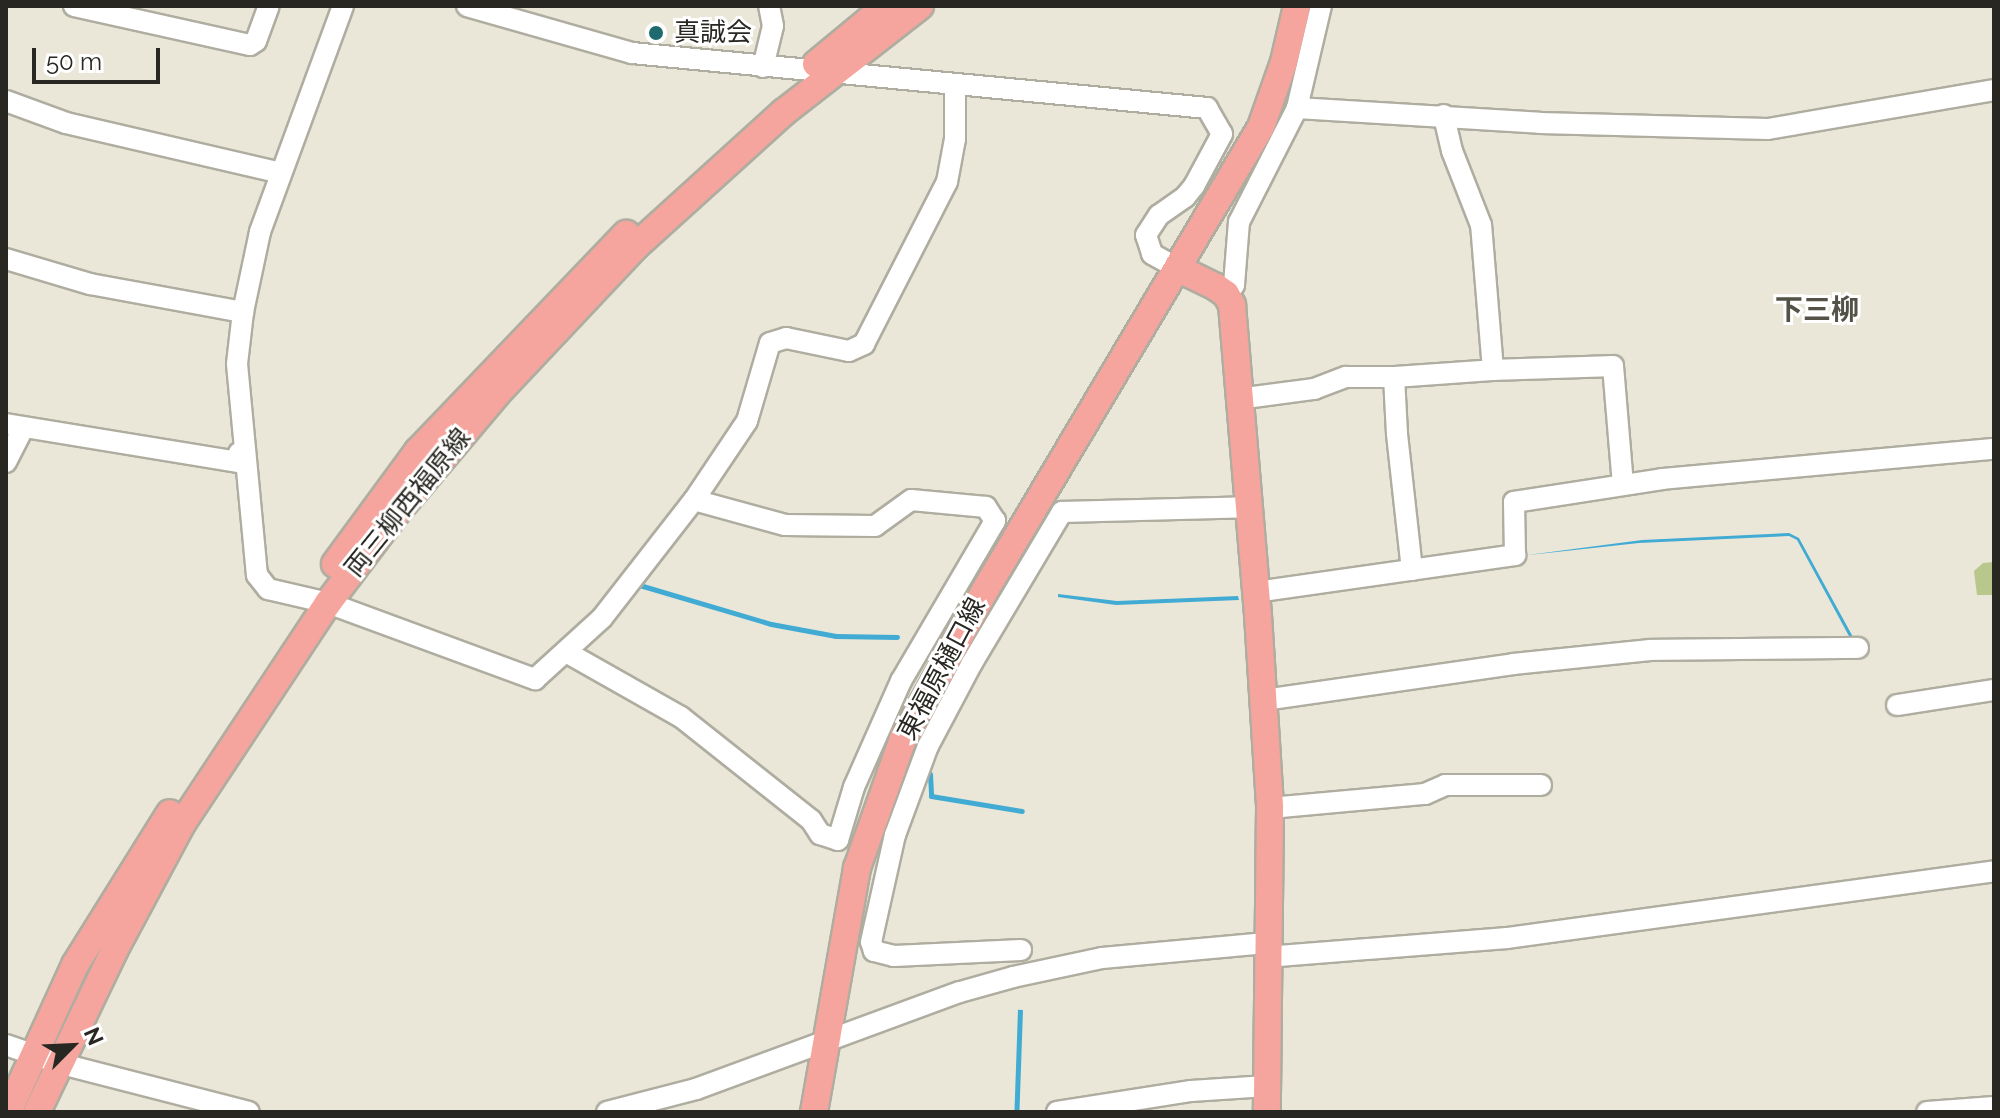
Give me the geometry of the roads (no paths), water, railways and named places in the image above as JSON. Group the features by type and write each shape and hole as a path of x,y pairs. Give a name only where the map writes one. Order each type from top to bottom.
{"main road":[{"name":"両三柳西福原線","path":"819,73 886,6"},
{"name":"両三柳西福原線","path":"37,1112 58,1063 183,822 318,602 418,451 597,260 742,125 920,6"},
{"name":"東福原樋口線","path":"814,1112 857,868 903,739 937,700 1261,127 1284,62 1297,6"},
{"path":"1179,269 1226,294 1232,305 1270,808 1266,950 1267,1099"},
{"name":"両三柳西福原線","path":"8,1112 75,965 231,716 318,602"}],"street":[{"path":"74,6 250,45 256,41 269,6"},
{"path":"343,6 260,232 243,312 237,364 259,581 268,589 318,602 535,679 602,618 694,500 747,421 770,343 786,338 849,351 864,344 947,182 955,139 955,84"},
{"path":"467,6 632,53 1207,108 1222,134 1194,186 1185,197 1159,215 1146,235 1152,254 1179,269"},
{"path":"763,67 773,26 769,6"},
{"path":"1226,294 1234,285 1239,222 1297,108 1321,6"},
{"path":"1297,108 1540,123 1768,129 1994,90"},
{"path":"6,101 66,123 281,173"},
{"path":"1444,115 1452,151 1481,225 1493,370"},
{"path":"6,259 90,284 243,312"},
{"path":"1238,399 1314,389 1346,377 1613,366 1623,485"},
{"path":"1394,377 1412,570"},
{"path":"6,462 15,426 239,462 239,453 244,453"},
{"path":"1256,592 1515,555 1514,502 1623,485 1994,449"},
{"path":"566,652 681,717 794,806 820,834 838,840 854,787 901,681 995,521 986,507 911,500 875,526 785,525 694,500"},
{"path":"1021,950 884,956 874,951 871,942 895,835 928,746 937,700 1062,512 1247,507"},
{"path":"1264,700 1513,664 1650,650 1858,648"},
{"path":"901,681 937,700"},
{"path":"1897,705 1994,690"},
{"path":"1270,808 1425,794 1445,785 1541,785"},
{"path":"607,1112 696,1089 960,992 1064,965 1213,946 1266,950 1507,938 1994,872"},
{"path":"6,1045 58,1063 249,1112"},
{"path":"1057,1112 1191,1091 1267,1099"},
{"path":"1927,1112 1994,1107"}],"water":[{"path":"1789,533 1799,538 1853,637 1850,638 1797,540 1789,536 1639,543 1520,556 1642,540"},
{"path":"1058,594 1117,601 1238,596 1239,600 1116,605 1058,597"},
{"path":"1018,1010 1023,1010 1019,1112 1014,1112"}],"waterway":[{"path":"636,584 771,624 836,636 897,637"},
{"path":"930,774 931,796 1022,811"}],"place":[{"name":"真誠会","path":"656,33"}],"district":[{"name":"下三柳","path":"1817,310"}]}
